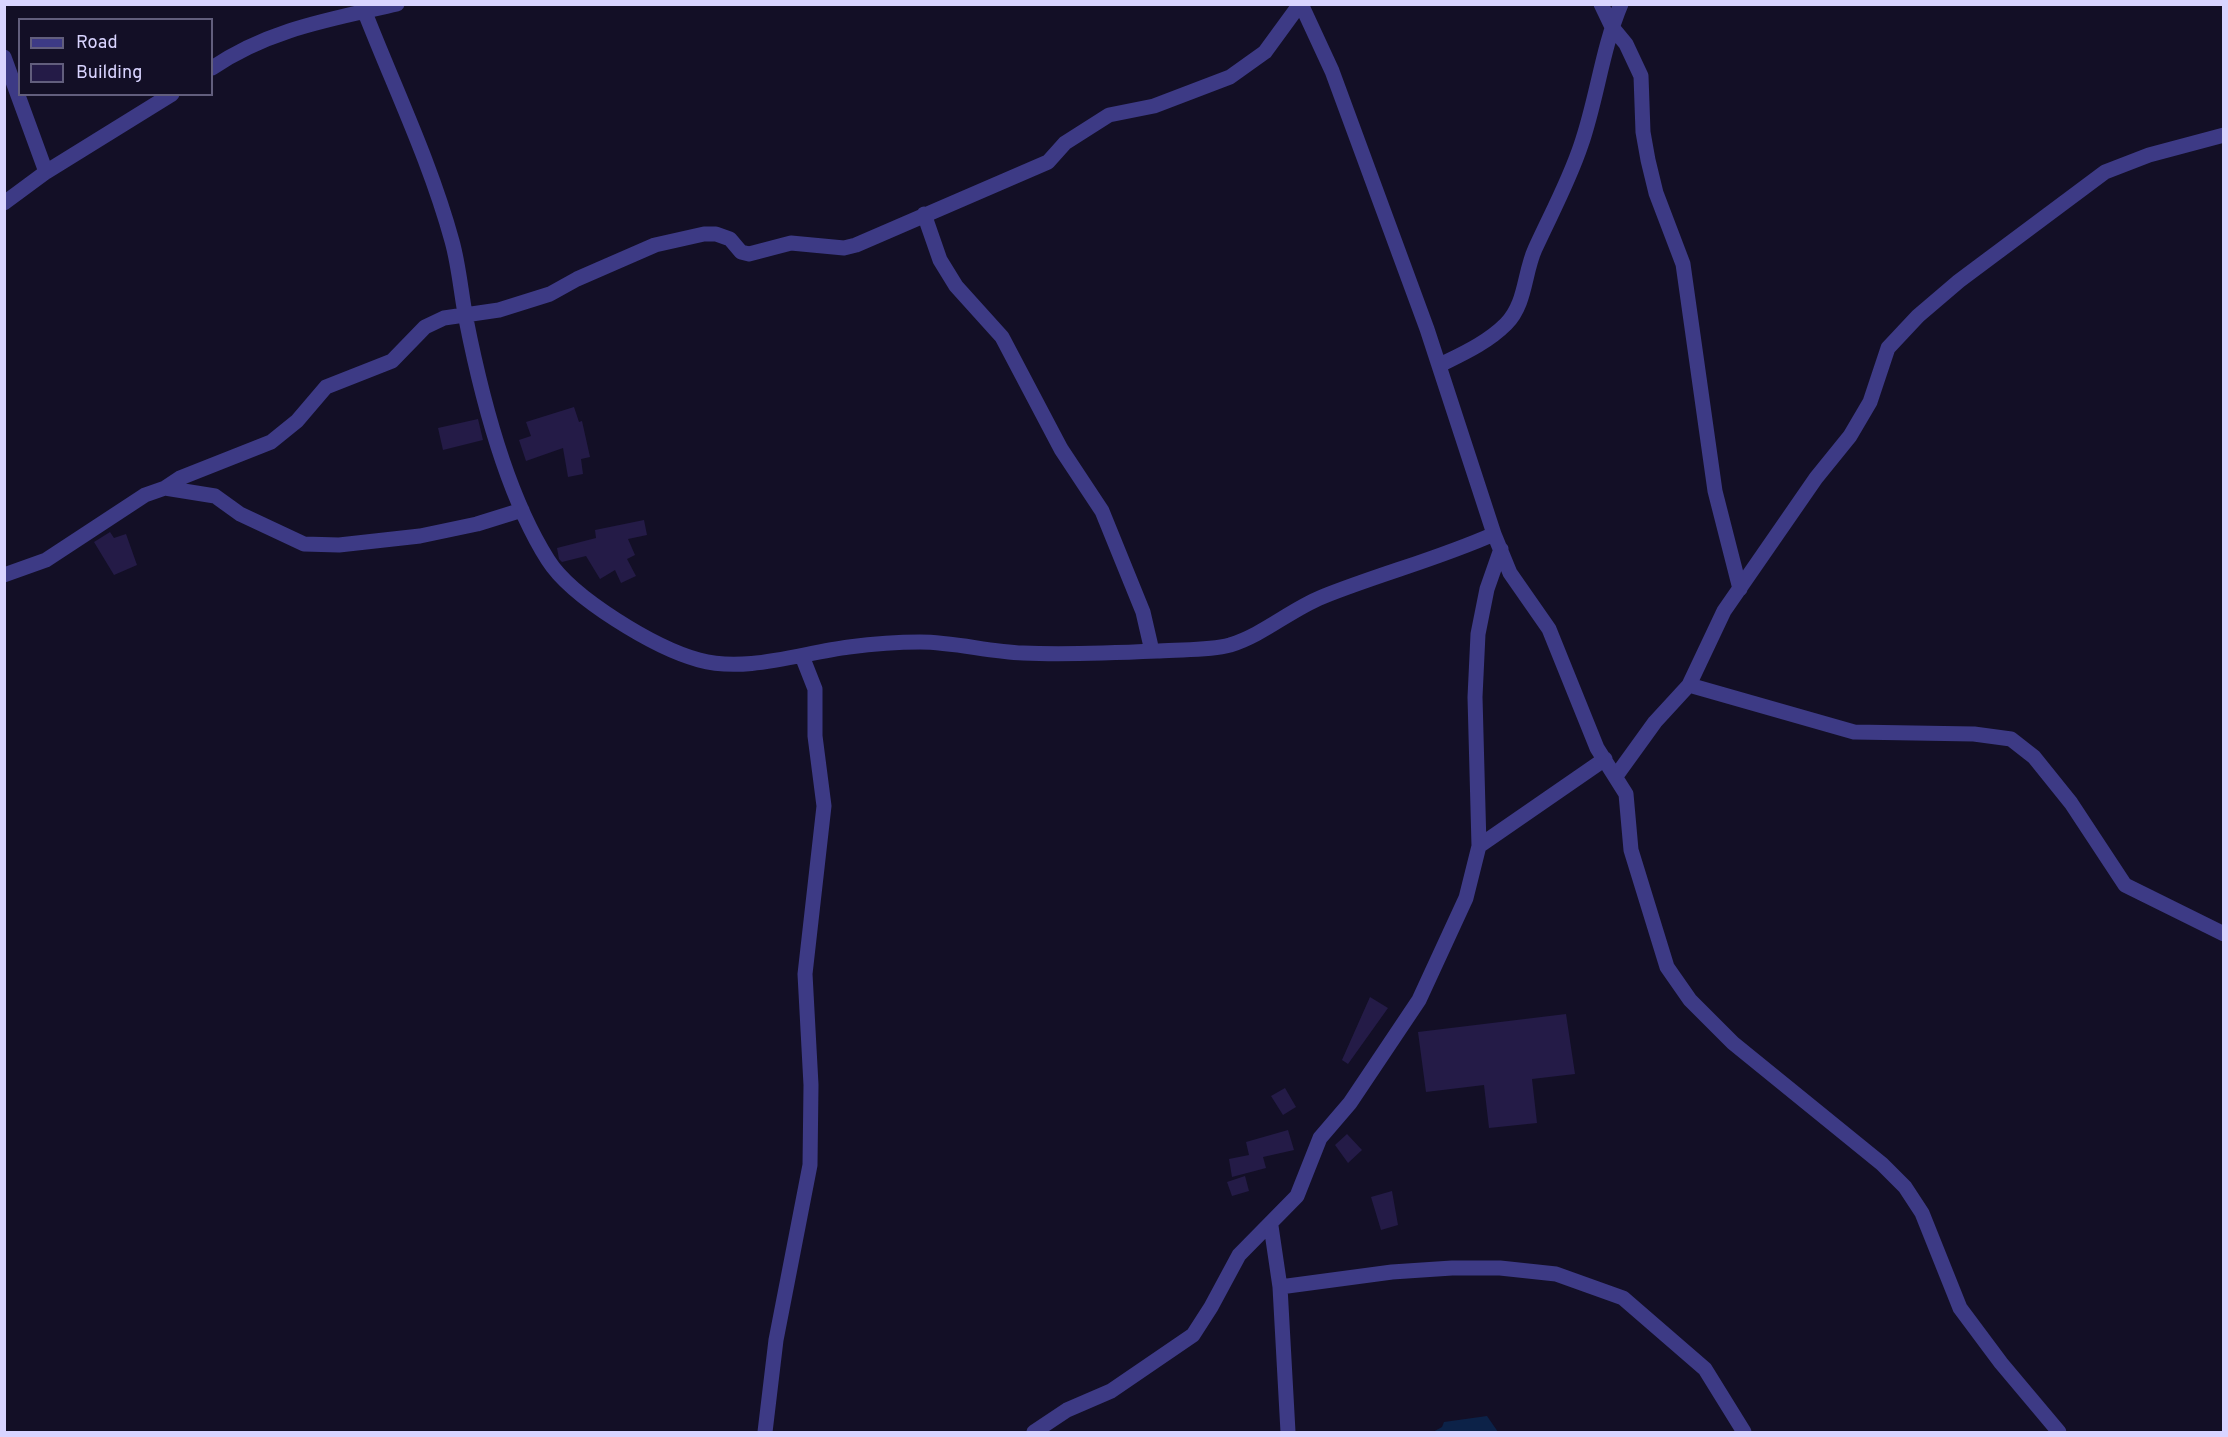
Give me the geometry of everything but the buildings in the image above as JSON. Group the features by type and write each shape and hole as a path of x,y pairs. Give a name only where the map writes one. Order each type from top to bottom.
{"street":[{"path":"213,67 265,38 300,25 397,4"},
{"path":"4,575 46,560 145,495 165,488 180,478 271,442 297,421 326,387 392,361 425,327 444,318 499,310 550,294 577,279 655,245 679,239 716,234 730,239 741,252 749,254 802,242 844,248 1048,162 1065,143 1109,115 1154,106 1230,77 1265,52 1301,4 1332,71 1440,365 1494,534 1510,573 1549,629 1597,748 1626,794 1631,850 1653,928 1667,967 1690,1000 1733,1043 1864,1150 1905,1187 1922,1213 1960,1308 2001,1364 2059,1432"},
{"path":"1601,4 1612,27 1626,44 1641,76 1643,132 1648,160 1656,194 1683,264 1715,491 1740,588"},
{"path":"1440,365 1475,347 1507,324 1523,295 1534,251 1564,192 1582,144 1612,27 1621,4"},
{"path":"364,10 423,147 453,244 465,314 485,399 522,510 549,563 572,588 650,639 698,660 721,664 802,656 846,647 921,642 1019,653 1212,648 1233,644 1317,599 1390,572 1449,554 1494,534"},
{"path":"4,57 18,95"},
{"path":"18,96 46,172"},
{"path":"4,203 46,172 169,96"},
{"path":"1616,776 1656,723 1689,685 1724,611 1816,478 1850,436 1870,402 1888,348 1918,316 1959,281 2105,172 2149,155 2223,135"},
{"path":"924,214 940,260 956,286 1002,337 1061,449 1102,511 1143,612 1152,651"},
{"path":"165,488 215,496 240,514 304,544 339,545 420,536 477,524 522,510"},
{"path":"1034,1432 1067,1410 1111,1391 1193,1335 1239,1255 1297,1196 1320,1138 1350,1103 1419,1000 1466,898 1479,846 1475,697 1478,634 1487,589 1501,549"},
{"path":"765,1432 776,1340 810,1165 811,1085 805,974 824,806 815,736 815,689 802,656"},
{"path":"1689,685 1854,732 1974,734 2011,739 2034,757 2071,803 2125,885 2223,934"},
{"path":"1479,846 1605,759"},
{"path":"1270,1226 1280,1287 1288,1432"},
{"path":"1280,1287 1392,1272 1452,1268 1500,1268 1556,1274 1623,1298 1705,1369 1744,1432"}],"water":[{"path":"1487,1416 1498,1432 1433,1432 1442,1427 1444,1422"}]}
